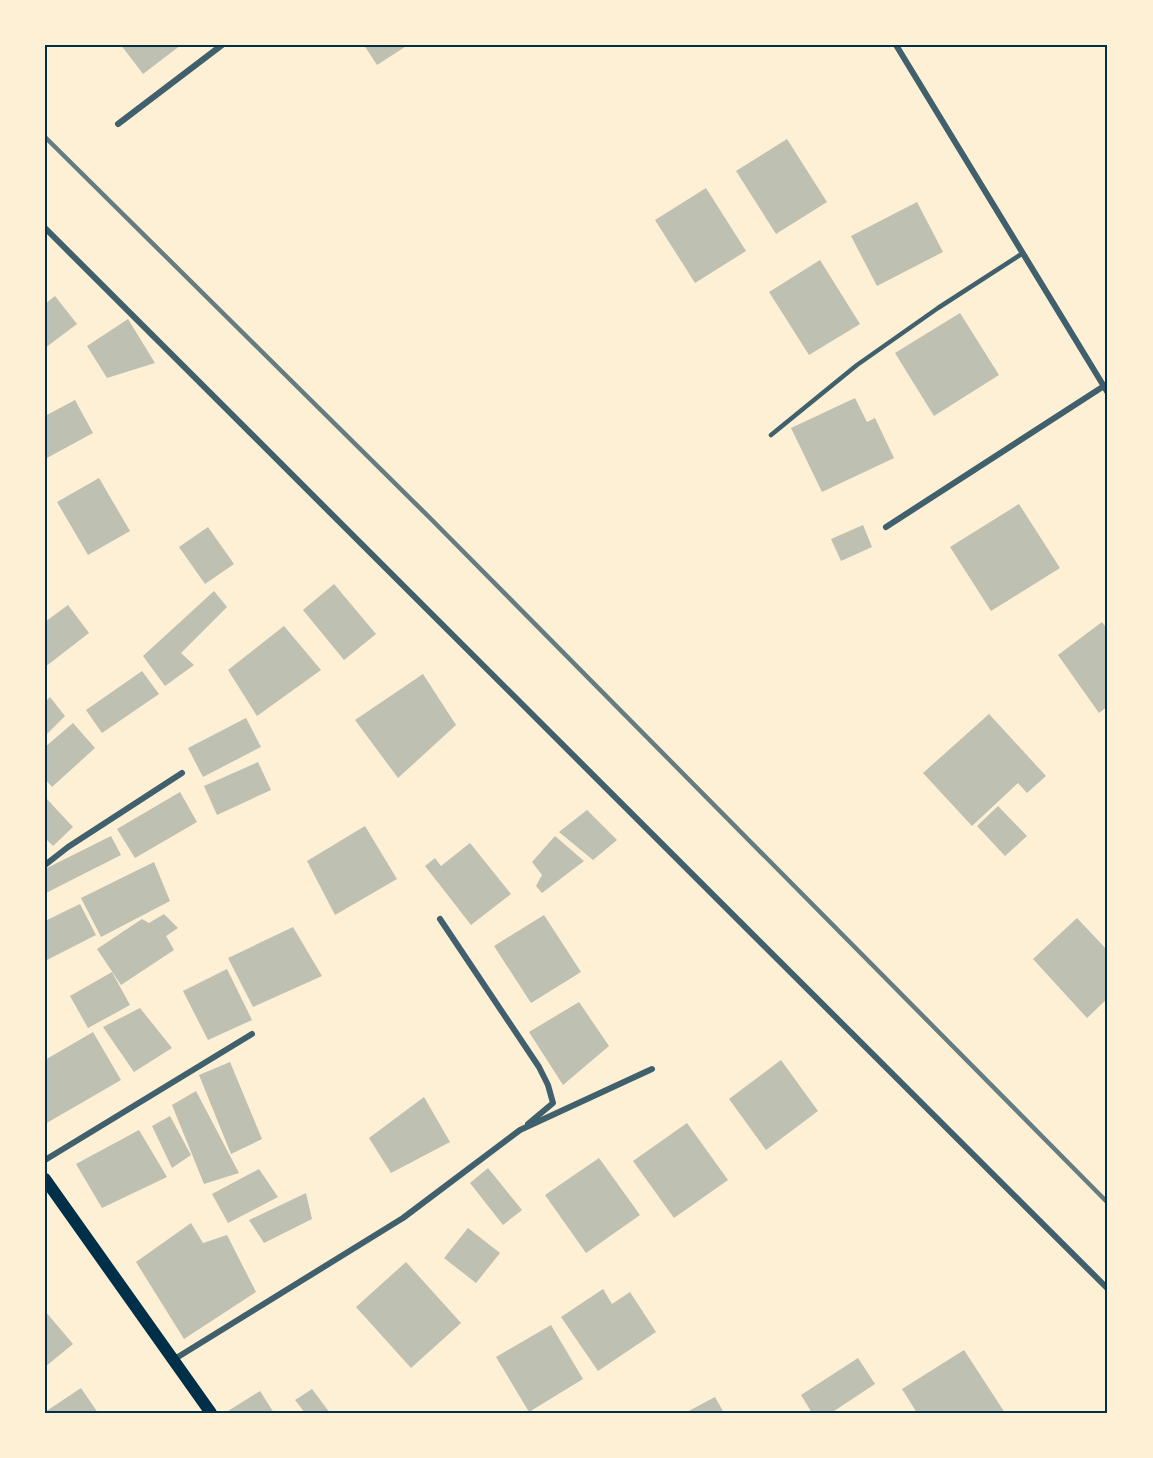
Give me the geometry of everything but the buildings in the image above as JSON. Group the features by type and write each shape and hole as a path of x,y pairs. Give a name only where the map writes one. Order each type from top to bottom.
{"main road":[{"path":"45,1179 211,1413"}],"street":[{"path":"118,124 222,45"},
{"path":"896,45 1108,393"},
{"path":"45,228 1108,1289"},
{"path":"886,527 1104,386"},
{"path":"45,865 68,847 182,773"},
{"path":"173,1360 403,1218 553,1103 548,1085 539,1067 440,919"},
{"path":"45,1160 252,1034"},
{"path":"520,1130 652,1068"}],"lane":[{"path":"771,435 856,366 938,308 1023,253"}],"railway":[{"path":"45,137 431,519 1108,1203"}]}
